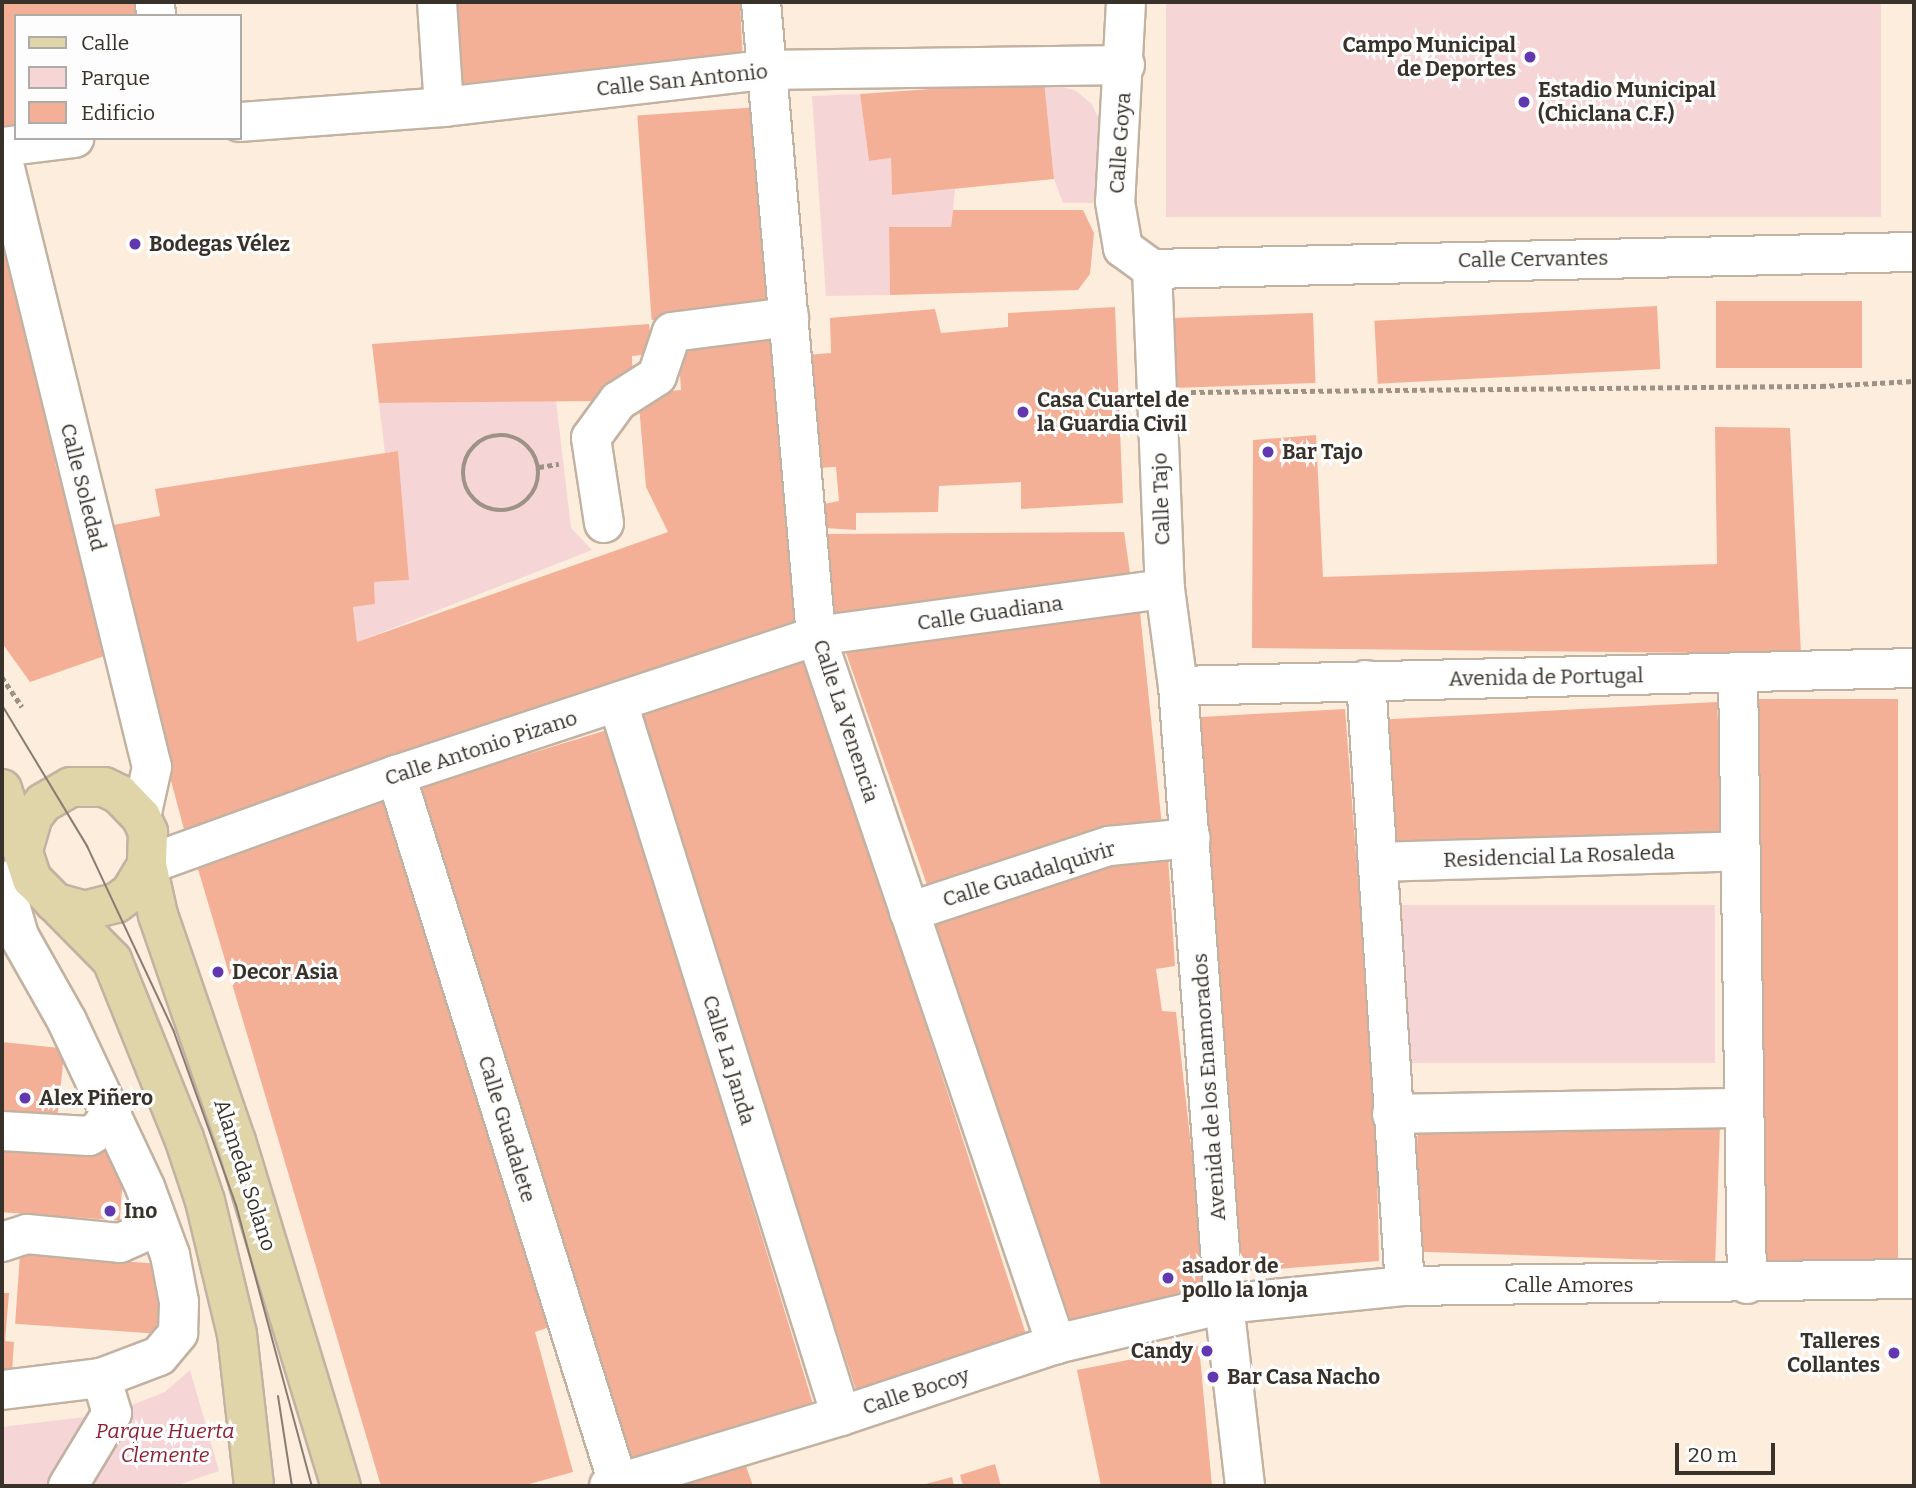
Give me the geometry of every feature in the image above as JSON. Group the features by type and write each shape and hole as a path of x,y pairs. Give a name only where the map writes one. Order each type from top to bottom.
{"main road":[{"path":"13,885 33,816 56,793 71,787 96,786 119,794 141,817"},
{"path":"2,789 13,885"},
{"name":"Alameda Solano","path":"141,817 148,832 147,865 158,915 236,1140 341,1486"},
{"path":"54,902 85,911 116,903 140,880 147,865"},
{"path":"13,885 41,892 112,960 205,1200 237,1334 254,1486"}],"street":[{"path":"437,2 444,107"},
{"name":"Calle La Venencia","path":"761,2 763,70 789,317 816,636 1056,1345"},
{"name":"Calle Goya","path":"1126,2 1125,65 1115,202 1123,248 1152,269"},
{"name":"Calle San Antonio","path":"242,122 444,107 763,70 1125,65"},
{"path":"2,147 58,140"},
{"name":"Calle Soledad","path":"2,156 152,767 141,817"},
{"name":"Calle Cervantes","path":"1152,269 1914,252"},
{"name":"Calle Tajo","path":"1152,269 1165,589 1178,687"},
{"path":"604,523 591,438 618,401 657,376 671,332 789,317"},
{"name":"Calle Guadiana","path":"816,636 1165,589"},
{"name":"Calle Antonio Pizano","path":"147,865 396,775 816,636"},
{"name":"Avenida de Portugal","path":"1178,687 1914,667"},
{"path":"1738,673 1746,1284"},
{"path":"1366,680 1405,1286"},
{"name":"Avenida de los Enamorados","path":"1178,687 1224,1304 1245,1486"},
{"name":"Calle La Janda","path":"618,703 841,1416"},
{"name":"Calle Guadalete","path":"396,775 615,1485"},
{"name":"Calle Guadalquivir","path":"909,912 1110,846 1191,838"},
{"name":"Residencial La Rosaleda","path":"1378,862 1740,851"},
{"path":"2,1390 101,1378 159,1356 178,1333 175,1278 154,1212 13,885"},
{"path":"1392,1114 1744,1108"},
{"path":"2,1131 78,1138 99,1130 112,1112"},
{"path":"2,1242 27,1234 120,1243 142,1233 154,1212"},
{"name":"Calle Amores","path":"1224,1304 1405,1286 1746,1284 1914,1279"},
{"name":"Calle Bocoy","path":"615,1485 841,1416 1056,1345 1224,1304"},
{"path":"68,1486 111,1413 101,1378"}],"path":[{"path":"1156,390 1236,394 1914,381"},
{"path":"502,434 527,444 535,454 540,474 530,499 507,511 486,509 475,501 463,478 468,453 477,443 502,434"},
{"path":"2,677 22,707"}],"green space":[{"name":"Estadio Municipal (Chiclana C.F.)","path":"1166,2 1881,2 1881,217 1166,217"},
{"path":"1044,81 1076,91 1092,104 1100,122 1100,203 1063,203 1054,179"},
{"path":"860,94 869,161 891,158 892,195 955,189 951,227 889,228 890,295 826,296 812,96"},
{"path":"556,401 571,528 592,550 357,642 353,607 375,604 374,582 409,580 398,451 385,453 379,403"},
{"path":"1402,905 1715,905 1715,1063 1402,1063"},
{"name":"Parque Huerta Clemente","path":"190,1370 219,1471 175,1486 2,1486 2,1427 109,1414 165,1392"}],"building":[{"path":"2,2 140,2 140,14 14,14 14,138 2,140"},
{"path":"450,2 740,2 743,64 455,89"},
{"path":"1044,81 1054,179 892,195 891,158 869,161 860,94"},
{"path":"759,107 773,312 652,320 637,116"},
{"path":"953,210 1083,210 1094,233 1090,274 1078,290 890,295 889,227 951,227"},
{"path":"2,239 64,462 55,463 110,654 30,682 2,643"},
{"path":"1716,301 1862,301 1862,368 1716,368"},
{"path":"1657,306 1660,369 1378,384 1374,321"},
{"path":"1115,307 1123,503 1021,509 1021,482 939,486 938,512 856,513 856,530 825,528 819,505 839,501 836,467 814,468 806,355 831,353 830,318 935,309 941,333 1008,327 1008,313"},
{"path":"1313,313 1315,383 1175,388 1172,318"},
{"path":"649,324 653,354 632,356 633,382 605,384 603,401 379,403 372,344"},
{"path":"778,337 802,625 185,833 103,527 160,516 155,489 398,451 409,580 374,582 375,604 353,607 357,642 668,532 646,487 638,394 681,390 678,344"},
{"path":"1715,427 1790,428 1801,654 1252,648 1253,440 1316,435 1323,577 1717,564"},
{"path":"1124,532 1130,573 835,614 826,534"},
{"path":"1140,612 1162,826 1108,826 927,885 845,650"},
{"path":"806,657 1027,1338 857,1393 636,712"},
{"path":"1754,699 1898,699 1898,1262 1754,1262"},
{"path":"1717,702 1724,837 1395,854 1387,719"},
{"path":"1345,709 1376,1118 1379,1261 1236,1272 1201,717"},
{"path":"607,730 813,1402 627,1459 421,787"},
{"path":"400,796 555,1325 535,1332 573,1472 522,1486 381,1486 198,869"},
{"path":"1168,855 1175,966 1156,969 1162,1011 1176,1012 1208,1298 1059,1332 930,924 1087,862"},
{"path":"2,1042 65,1049 57,1117 2,1111"},
{"path":"1418,1114 1720,1125 1715,1262 1413,1251"},
{"path":"2,1142 125,1151 120,1220 2,1212"},
{"path":"20,1254 162,1264 157,1334 15,1324"},
{"path":"2,1293 9,1293 5,1341 14,1342 12,1372 2,1371"},
{"path":"1199,1346 1212,1486 1101,1486 1077,1370"},
{"path":"995,1464 1001,1486 963,1486 960,1475"},
{"path":"746,1466 753,1486 675,1486 675,1485"},
{"path":"952,1477 954,1486 922,1486 922,1485"}],"tram line":[{"path":"2,705 87,846 174,1032 236,1205 312,1486"},
{"path":"278,1396 292,1486"}],"place":[{"name":"Campo Municipal de Deportes","path":"1530,57"},
{"name":"Estadio Municipal (Chiclana C.F.)","path":"1524,102"},
{"name":"Bodegas Vélez","path":"135,244"},
{"name":"Casa Cuartel de la Guardia Civil","path":"1023,412"},
{"name":"Bar Tajo","path":"1268,452"},
{"name":"Decor Asia","path":"218,972"},
{"name":"Alex Piñero","path":"25,1098"},
{"name":"Ino","path":"110,1211"},
{"name":"asador de pollo la lonja","path":"1168,1278"},
{"name":"Candy","path":"1207,1351"},
{"name":"Talleres Collantes","path":"1894,1353"},
{"name":"Bar Casa Nacho","path":"1213,1377"}]}
